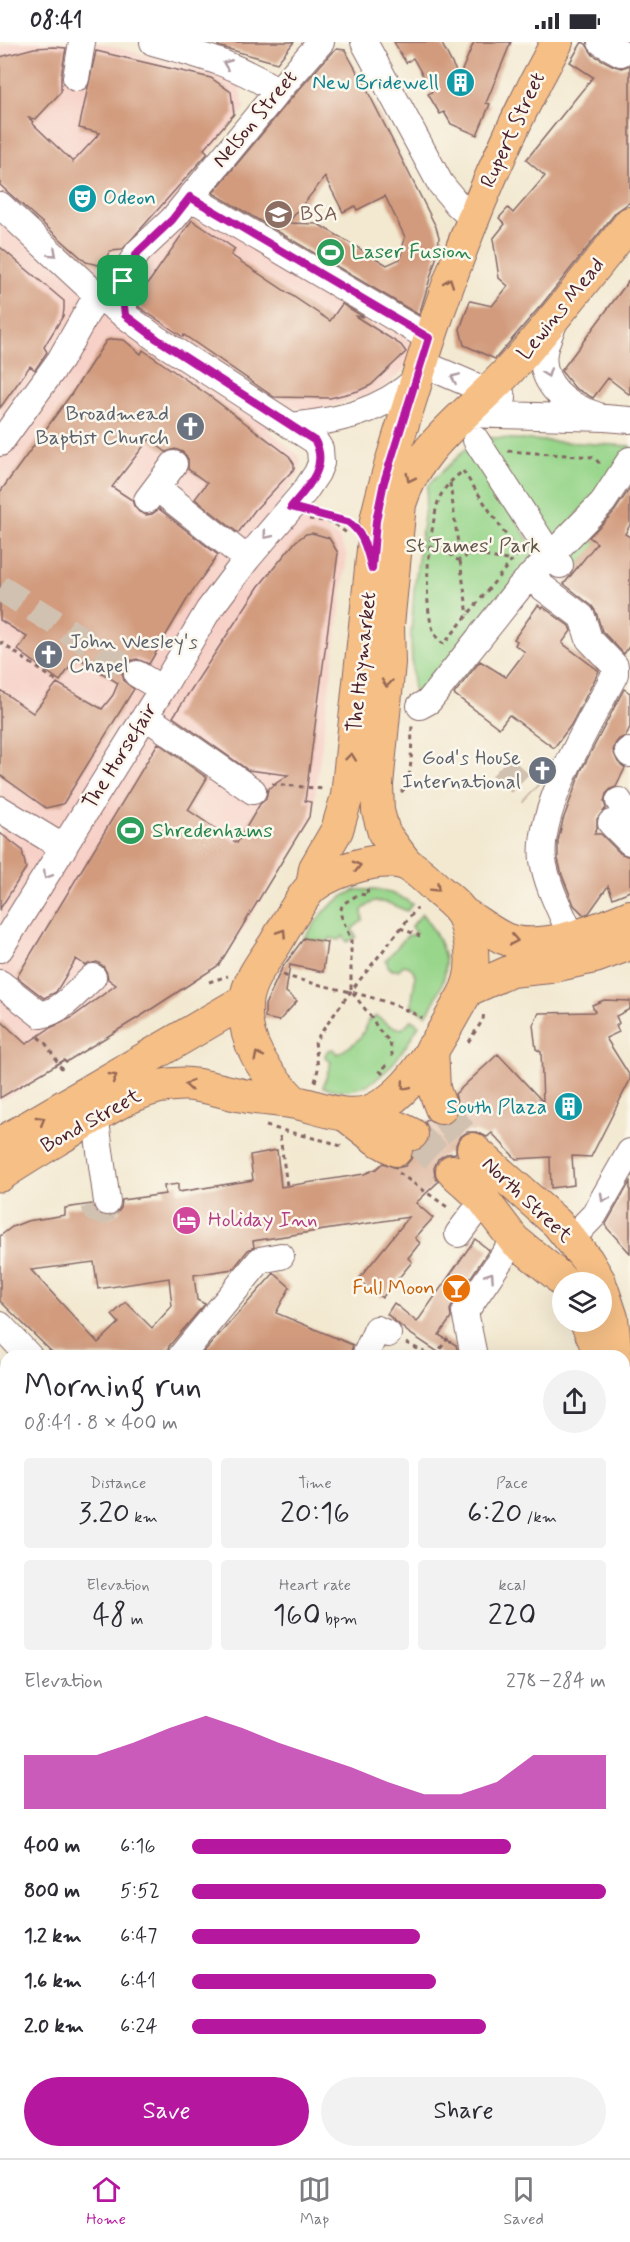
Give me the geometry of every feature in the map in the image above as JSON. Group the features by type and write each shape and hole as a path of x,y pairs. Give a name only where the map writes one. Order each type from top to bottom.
{"highway":[{"path":"304,1093 265,1070 255,1053 247,1029 254,981 312,887 350,868 385,861 407,864 463,913 471,938 473,962 466,991 428,1034 402,1091 389,1103 356,1113"},
{"name":"Bond Street","path":"0,1144 145,1059 158,1028 225,989 254,981"},
{"name":"Bond Street","path":"0,1175 134,1094 161,1086 186,1084 244,1096 304,1093 356,1113"}],"main road":[{"name":"Rupert Street","path":"422,360 472,218 556,42"},
{"name":"Lewins Mead","path":"489,392 556,317 630,223"},
{"name":"The Haymarket","path":"312,887 315,868 337,830 347,796 376,521 384,482 422,360"},
{"name":"The Haymarket","path":"407,864 384,833 378,811 377,785 389,663 388,625 403,495 414,469 461,428 489,392"},
{"path":"463,913 504,938 538,943 572,937 630,915"},
{"path":"466,991 511,971 550,967 595,957 630,944"},
{"path":"428,1034 434,1089 441,1108"},
{"path":"356,1113 376,1139 401,1152"},
{"path":"454,1168 466,1223 514,1240"},
{"name":"North Street","path":"454,1168 557,1223 594,1272"},
{"name":"North Street","path":"454,1168 483,1199 514,1240 553,1272"},
{"path":"602,1350 606,1332"},
{"path":"612,1332 615,1350"}],"street":[{"path":"76,78 82,42"},
{"path":"153,42 219,60 253,75 278,91"},
{"name":"Nelson Street","path":"125,315 122,290 128,268 138,252 172,220 321,42"},
{"path":"364,42 440,183 472,218"},
{"path":"440,183 465,186 489,181"},
{"path":"190,197 422,360 513,402 566,417"},
{"name":"The Horsefair","path":"0,205 94,299 125,315 157,339 315,441 320,449 321,462 300,513 247,559 208,611 0,949"},
{"path":"0,443 60,360 94,299"},
{"path":"556,317 544,350 543,365 548,379 568,402 604,418"},
{"path":"291,426 337,419 370,410 391,399 422,360"},
{"path":"555,561 461,428 566,417 630,420"},
{"path":"416,712 429,701 520,569 555,561 603,502 630,460"},
{"path":"174,464 152,494 247,559"},
{"path":"520,569 582,617 589,639 615,666 615,674 592,720 540,802 545,870 572,937"},
{"path":"137,674 162,689"},
{"path":"145,716 253,791"},
{"path":"0,809 64,848"},
{"path":"623,810 630,842"},
{"path":"0,983 41,1015 47,1014 69,1000 93,977"},
{"path":"85,1122 97,1129 100,1203"},
{"path":"571,1239 594,1215 630,1152"},
{"path":"473,1350 465,1312 514,1240"},
{"path":"186,1350 260,1260 280,1256"},
{"path":"0,1326 23,1350"},
{"path":"368,1350 377,1329 388,1334"}],"path":[{"path":"508,460 501,451 594,457 599,463 596,474"},
{"path":"463,471 518,553 520,569 467,615 444,644 440,642 432,627 429,611 429,547 440,496 463,471"},
{"path":"450,483 458,544"},
{"path":"300,513 348,522 356,527"},
{"path":"300,513 332,522 348,533 350,543"},
{"path":"451,551 458,544 467,548 467,557 460,561"},
{"path":"429,547 451,551"},
{"path":"451,551 452,556 460,561"},
{"path":"467,553 520,569"},
{"path":"460,561 467,615"},
{"path":"0,642 59,683"},
{"path":"399,794 406,789 409,779 416,712"},
{"path":"326,790 327,778"},
{"path":"367,884 368,895 359,894 345,902 340,913 351,940 351,991 387,1038 393,1052"},
{"path":"304,1093 318,1068 315,1041 351,991 417,908"},
{"path":"400,928 420,936"},
{"path":"209,982 305,982 351,991 402,1007 428,1034"},
{"path":"305,1133 305,1136 344,1147"},
{"path":"280,1136 286,1186"},
{"path":"401,1152 466,1223"},
{"path":"388,1334 420,1350"}],"shaded area":[{"path":"14,42 95,42 223,75 239,85 245,108 179,192 417,345 405,368 388,385 369,395 318,410 283,407 266,428 297,454 301,461 299,473 283,497 339,539 347,555 312,818 220,966 0,1102 0,47"}],"green space":[{"name":"St James' Park","path":"479,437 630,446 630,454 554,541"},
{"name":"St James' Park","path":"472,443 536,554 428,691 417,695 413,690 411,637 414,591 428,485"},
{"path":"584,533 598,544 575,574 561,564"},
{"path":"356,890 386,892 399,896 412,904 407,911 388,903 374,901 362,910 363,920 352,929 356,937 347,942 343,936 339,940 331,938 327,942 304,938 320,916 333,904"},
{"path":"422,914 439,940 444,952 445,964 445,975 441,987 426,1015 412,1006 415,981 413,971 404,965 398,970 392,970 386,960 407,936 414,934 411,927"},
{"path":"376,1016 391,1026 402,1029 411,1020 419,1025 392,1064 370,1083 356,1089 341,1090 323,1087 331,1062 325,1055 328,1050 333,1049 337,1054 353,1044 360,1037 368,1020"}],"building":[{"path":"219,42 294,42 277,63 218,46"},
{"name":"New Bridewell","path":"394,42 441,42 459,77 474,42 511,42 486,103 490,104 477,135 451,124 444,112 440,114 428,94 432,92 413,58 406,63"},
{"path":"582,42 593,55 614,66 622,68 630,65 630,202 616,212 495,359 464,345 460,329 470,301 492,306 508,286 499,278 493,239 505,224 499,218 508,208 513,213 545,176 526,160 593,77 570,62"},
{"path":"34,48 66,48 61,76 61,92 36,119 29,118 73,162 100,133 79,128 96,51 211,78 231,92 234,114 204,149 208,153 122,250 110,251 103,263 98,265 86,262 0,185 0,57"},
{"path":"345,50 436,227 439,237 438,252 419,315 213,193 333,51","holes":["325,177 343,212 355,206 357,210 385,196 405,237 400,259 387,265 318,224 288,223"]},
{"path":"192,220 235,249 231,255 330,321 342,304 364,317 355,316 401,345 406,352 371,385 358,391 330,398 274,397 139,307 138,298"},
{"path":"0,247 64,301 64,309 63,316 44,347 47,352 35,370 30,366 0,408"},
{"path":"630,279 630,395 608,378 593,398 575,388 561,371"},
{"path":"124,340 141,354 143,350 211,397 289,456 294,469 255,510 238,533 195,499 207,483 188,469 188,459 183,452 175,449 166,452 149,439 112,487 132,500 139,512 146,515 159,509 218,555 189,596 149,664 137,659 129,661 124,666 122,673 124,681 134,689 63,804 46,808 0,775 0,690 33,713 57,683 102,709 113,695 118,683 77,657 60,681 18,650 27,637 0,620 0,492 72,393 106,341"},
{"path":"630,488 630,525 625,534 630,537 630,645 624,654 602,631 592,606 564,584 597,543 589,537 614,512"},
{"path":"312,533 329,538 338,553 305,801 311,802 309,817 219,965 66,1062 64,1060 0,1098 0,1020 26,1044 50,1028 71,1018 116,985 108,979 103,966 97,962 85,965 76,959 56,992 44,998 17,977 158,743 207,778 188,810 237,843 260,804 266,799 268,789 288,775 248,770 173,717 259,586 296,541"},
{"path":"538,605 569,626 571,631 562,643 599,671 571,725 554,748 509,715 499,728 454,694 480,661 506,677 525,652 515,645 517,641 514,639"},
{"path":"624,689 630,693 630,727 626,736 615,744 613,751 618,762 625,768 616,787 606,794 604,802 606,808 597,819 594,834 601,834 620,853 630,857 630,891 613,898 608,886 589,913 584,915 574,905 562,875 558,859 558,841 563,820 581,771"},
{"path":"0,833 22,850 26,868 0,909"},
{"path":"304,938 327,942 323,972 290,965 286,992 297,1001 279,1021 265,1018 265,1005 282,968"},
{"path":"604,1000 630,1001 630,1009 616,1016 619,1023 616,1026 619,1032 606,1038 630,1076 630,1080 591,1157 572,1156 574,1185 551,1188 550,1157 516,1159 492,1133 487,1137 477,1132 467,1132 459,1138 456,1153 446,1154 438,1159 434,1168 438,1182 416,1203 433,1218 415,1238 420,1243 408,1258 412,1262 382,1298 358,1280 409,1217 253,1241 254,1247 248,1250 233,1269 194,1275 197,1300 205,1304 168,1350 50,1350 0,1301 0,1236 12,1227 27,1221 65,1215 65,1208 92,1204 101,1216 110,1217 121,1208 122,1200 165,1194 164,1186 178,1184 178,1192 253,1180 250,1155 277,1150 281,1187 364,1174 383,1163 396,1168 405,1166 414,1152 422,1149 428,1141 430,1132 425,1122 428,1120 439,1126 447,1125 454,1120 459,1110 455,1094 498,1054 543,1102 541,1052 536,1049 533,1025 539,1013 595,1012 592,1005","holes":["94,1262 98,1289 169,1278 172,1306 152,1328 126,1302 112,1315 119,1323 98,1343 31,1270"]},
{"path":"630,1182 630,1253 606,1224"},
{"name":"Full Moon","path":"475,1239 489,1250 453,1304 450,1310 451,1318 439,1335 456,1345 457,1350 435,1350 409,1333 387,1314 394,1303 417,1322"},
{"path":"274,1273 290,1287 276,1313 353,1345 352,1350 205,1350"}],"tunnel":[{"path":"0,588 137,674"},
{"path":"501,766 531,794"},
{"path":"441,1108 473,1149"},
{"path":"412,1134 452,1171"},
{"path":"94,1204 96,1210 104,1211 107,1202"}],"place":[{"name":"New Bridewell","path":"460,83"},
{"name":"Odeon","path":"82,198"},
{"name":"BSA","path":"279,214"},
{"name":"Laser Fusion","path":"330,252"},
{"name":"Broadmead Baptist Church","path":"190,426"},
{"name":"John Wesley's Chapel","path":"48,654"},
{"name":"God's House International","path":"542,770"},
{"name":"Shredenhams","path":"131,831"},
{"name":"South Plaza","path":"568,1107"},
{"name":"Holiday Inn","path":"187,1220"},
{"name":"Full Moon","path":"456,1288"}],"route":[{"path":"190,197 429,338 384,482 376,521 372,569 362,535 356,527 348,522 291,507 317,473 321,462 320,449 315,441 157,339 125,315 123,281 138,252 172,220 190,197"}]}
